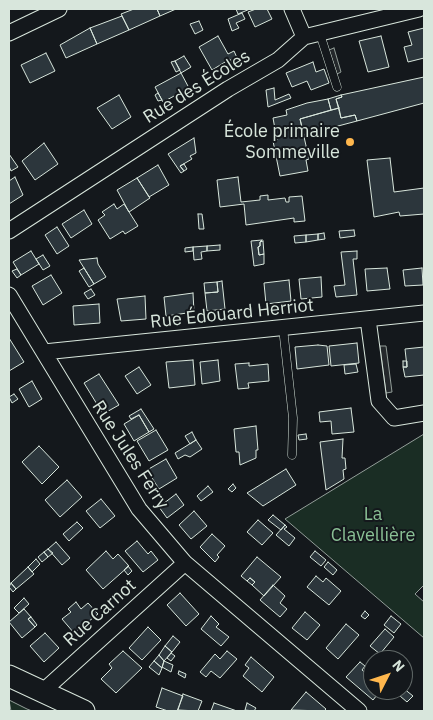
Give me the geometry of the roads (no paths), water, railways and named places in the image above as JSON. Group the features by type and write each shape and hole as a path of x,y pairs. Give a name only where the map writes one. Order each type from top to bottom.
{"main road":[{"path":"9,676 84,711"}],"street":[{"path":"9,33 59,9"},
{"path":"292,9 304,37 419,9"},
{"name":"Rue des Écoles","path":"9,231 228,89 278,60 304,37"},
{"name":"Rue Jules Ferry","path":"9,295 138,509 185,562 359,711"},
{"name":"Rue Édouard Herriot","path":"44,352 424,313"},
{"path":"368,319 379,401 394,418 424,413"},
{"name":"Rue Carnot","path":"42,692 185,562"}],"lane":[{"path":"320,34 337,87"},
{"path":"283,328 293,418 292,455"}],"place":[{"name":"École primaire Sommeville","path":"350,142"}],"park label":[{"name":"La Clavellière","path":"373,525"}]}
